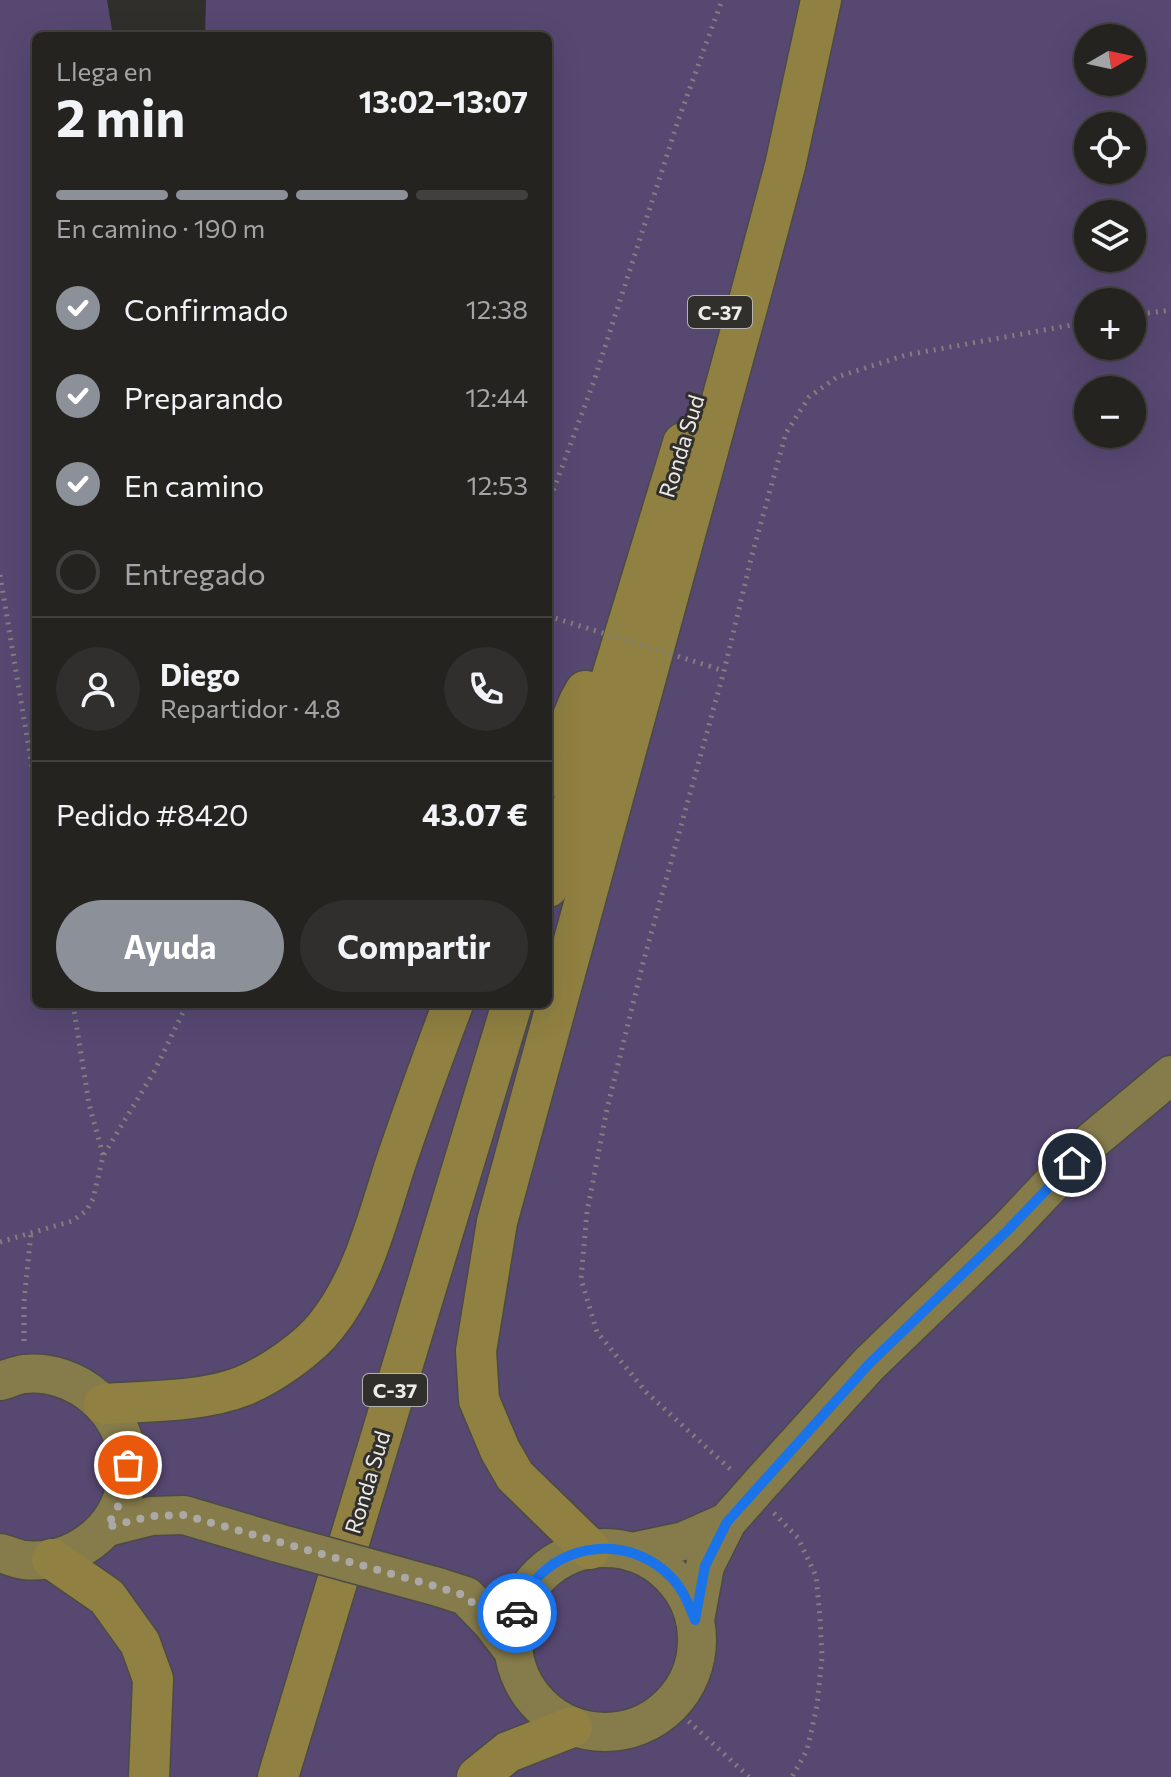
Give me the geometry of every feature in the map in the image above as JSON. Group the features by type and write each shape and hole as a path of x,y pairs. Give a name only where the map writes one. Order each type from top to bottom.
{"highway":[{"name":"Ronda Sud","path":"552,874 695,401 742,234 782,68 794,0"},
{"path":"590,1549 515,1476 500,1450 479,1400 476,1351 497,1222 785,166 821,0"},
{"path":"552,767 579,702 629,620"},
{"path":"104,1404 213,1395 243,1386 302,1349 325,1328 345,1298 362,1262 451,1008"},
{"name":"Ronda Sud","path":"278,1777 511,1008"},
{"path":"52,1559 107,1597 140,1643 153,1679 149,1777"},
{"path":"477,1777 508,1752 572,1727"}],"main road":[{"path":"695,1620 686,1598 672,1578 654,1562 632,1552 590,1549 553,1564 526,1593 517,1612 513,1632 514,1652 520,1676 533,1697 550,1715 572,1727 607,1733 642,1725 671,1705 688,1680 697,1651 695,1620 705,1566 730,1519 869,1364 1007,1231 1093,1140 1171,1075"},
{"path":"0,1381 23,1374 53,1375 81,1386 104,1404 122,1432 128,1465 123,1497 107,1527 83,1548 52,1559 22,1560 0,1553"},
{"path":"128,1465 158,1496 184,1515"},
{"path":"107,1527 151,1516 184,1515 452,1591 496,1591 538,1577"},
{"path":"632,1552 684,1541 730,1519"},
{"path":"452,1591 491,1622 514,1652"}],"path":[{"path":"552,494 594,381 679,118 722,0"},
{"path":"1146,313 1171,310"},
{"path":"792,1777 807,1750 817,1706 822,1657 816,1576 798,1538 758,1489 646,1392 597,1332 581,1279 587,1212 607,1109 643,963 786,433 809,397 837,377 906,355 1074,325"},
{"path":"0,575 32,767"},
{"path":"552,617 724,671"},
{"path":"74,1008 89,1104 103,1156"},
{"path":"0,1242 72,1221 86,1211 93,1199 103,1156 154,1072 185,1008"},
{"path":"24,1301 31,1233"},
{"path":"671,1705 749,1777"}],"shaded area":[{"path":"0,0 107,0 112,32 32,32 32,1008 552,1008 552,32 205,32 206,0 1171,0 1171,1777 0,1777"}],"way so far":[{"path":"128,1465 123,1497 107,1527 151,1516 184,1515 438,1587 466,1596 514,1652 513,1632 517,1613"}],"route":[{"path":"517,1613 526,1593 553,1564 590,1549 611,1549 632,1552 654,1562 672,1578 686,1598 695,1620 705,1566 727,1522 869,1364 1007,1231 1072,1163"}]}
